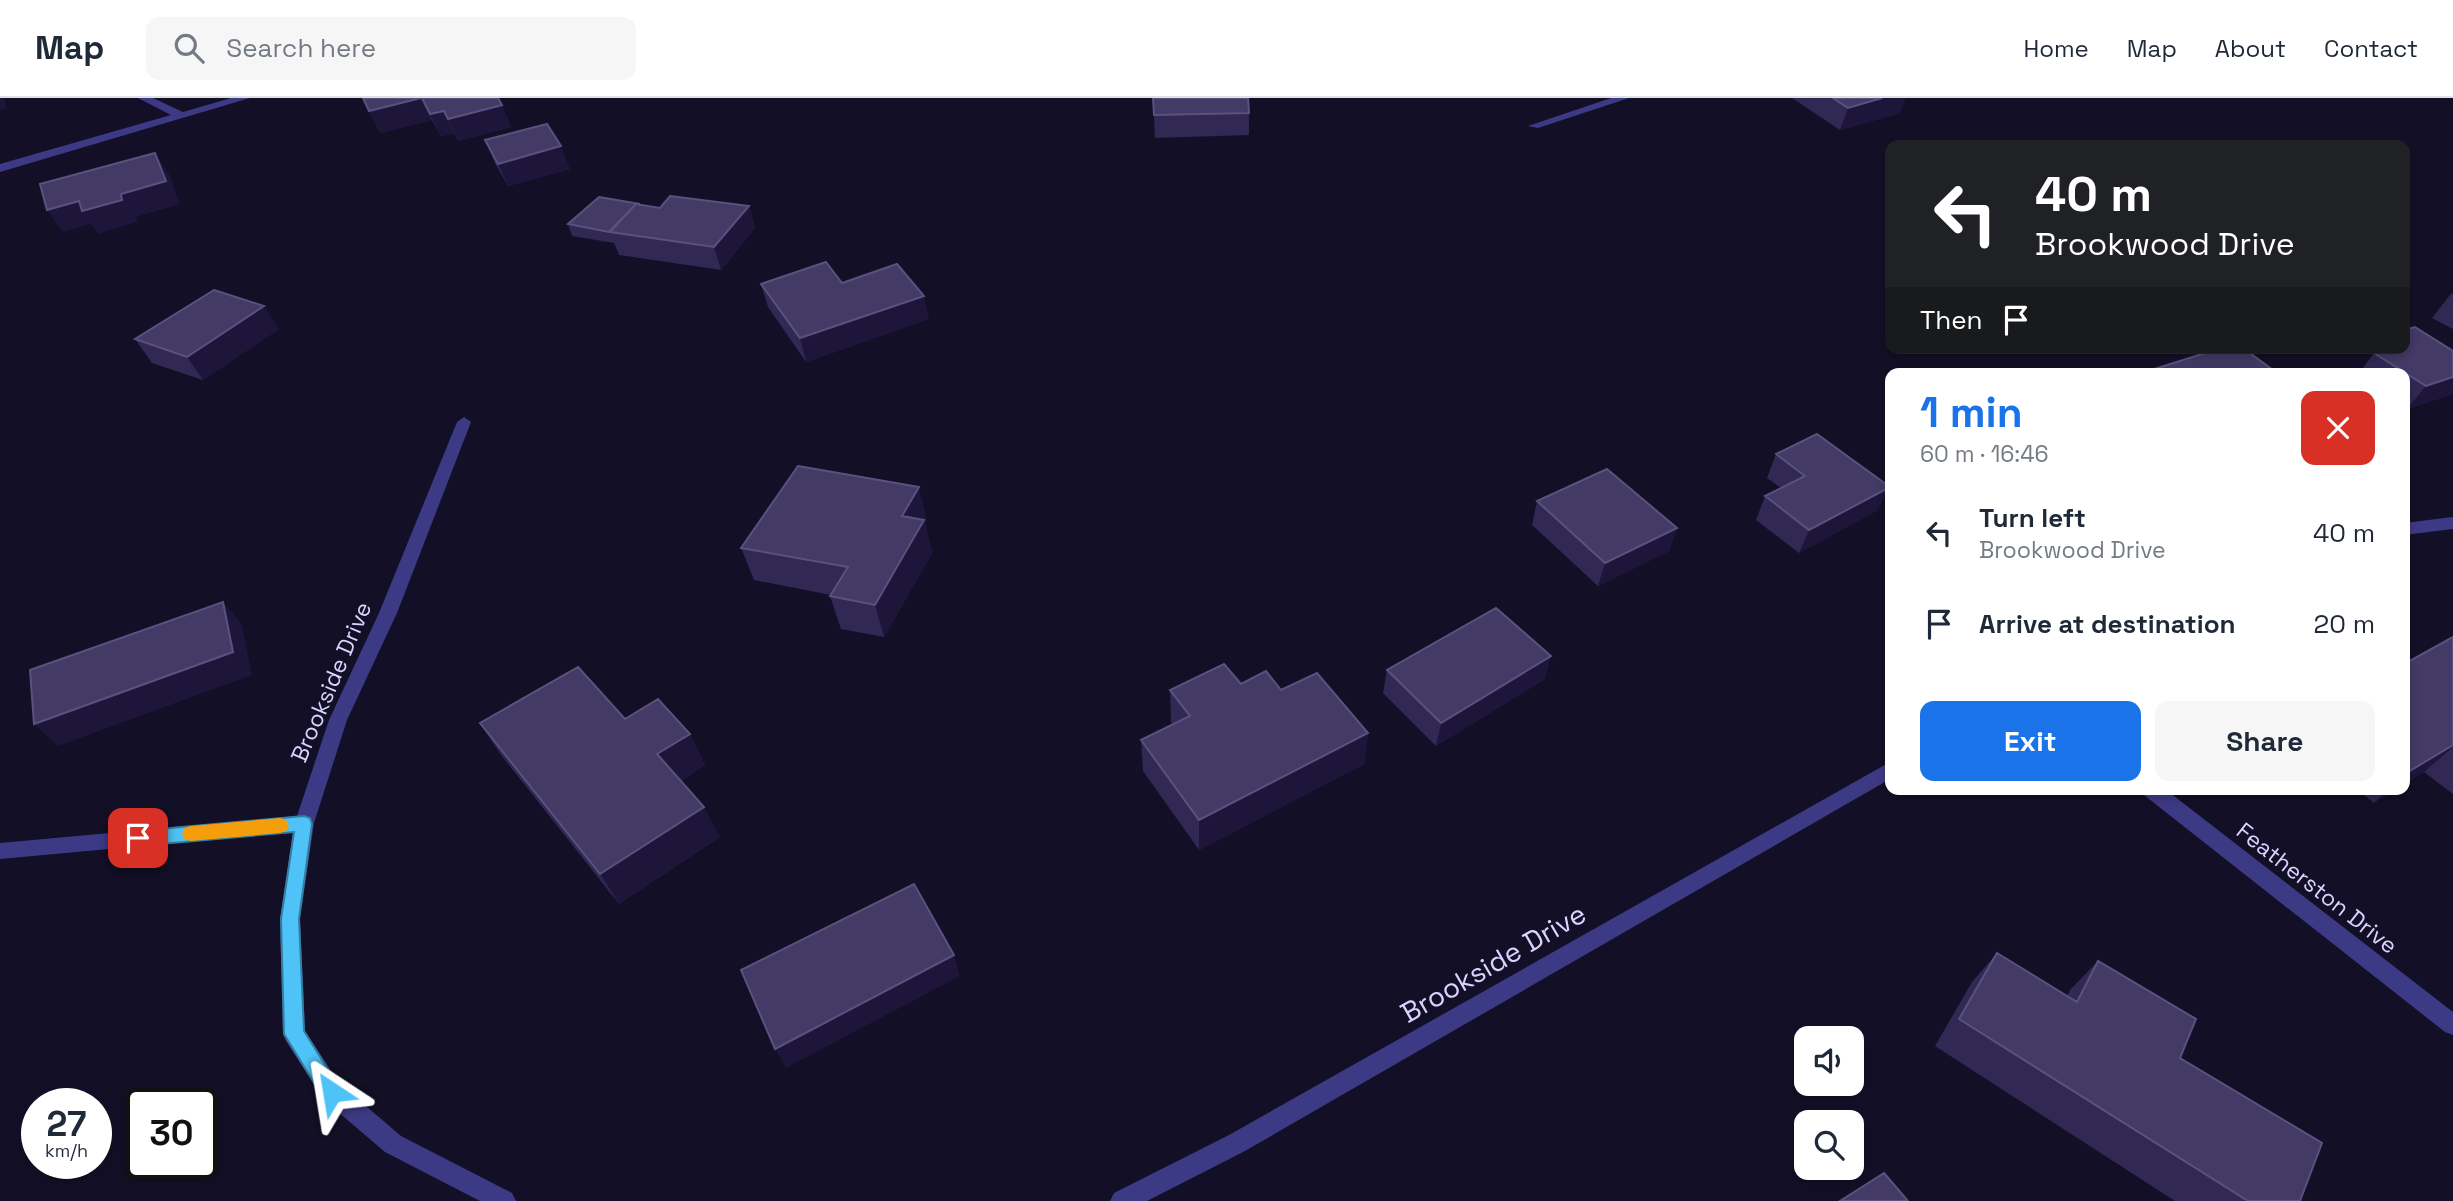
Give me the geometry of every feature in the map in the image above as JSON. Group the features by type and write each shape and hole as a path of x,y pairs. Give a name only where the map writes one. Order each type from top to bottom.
{"street":[{"path":"144,98 182,116"},
{"path":"0,168 244,98"},
{"path":"1534,126 1623,98"},
{"name":"Brookside Drive","path":"464,422 388,613 338,720 304,824 290,919 294,1034 332,1092 394,1144 504,1201"},
{"path":"2410,528 2453,523"},
{"name":"Brookside Drive","path":"1122,1201 1237,1143 1885,773"},
{"name":"Featherston Drive","path":"2159,795 2453,1025"},
{"path":"0,851 304,824"}],"building":[{"path":"363,98 421,98 369,111"},
{"path":"422,98 498,98 502,105 448,119 444,111 430,114"},
{"path":"1153,98 1248,98 1249,113 1154,115"},
{"path":"1833,98 1882,98 1848,108"},
{"path":"547,124 561,146 498,164 485,140"},
{"path":"155,153 166,181 121,194 122,200 82,211 79,201 47,210 40,184"},
{"path":"670,196 749,206 714,247 610,232 636,204 660,208"},
{"path":"599,197 640,204 636,204 609,232 568,224"},
{"path":"826,262 842,283 897,264 924,296 800,338 761,284"},
{"path":"214,290 264,306 187,357 135,339"},
{"path":"2415,327 2453,351 2453,377 2426,386 2410,376 2410,368 2398,368 2376,354 2410,354 2410,328"},
{"path":"2202,354 2251,354 2270,368 2158,368"},
{"path":"1817,434 1885,483 1885,490 1809,530 1765,496 1805,476 1776,454"},
{"path":"798,466 919,487 902,516 924,520 875,605 830,596 848,567 741,548"},
{"path":"1607,469 1677,528 1605,563 1537,501"},
{"path":"223,602 233,652 34,724 30,670"},
{"path":"1496,608 1551,656 1441,723 1387,670"},
{"path":"2453,637 2453,745 2410,771 2410,661"},
{"path":"1224,664 1241,684 1266,671 1281,690 1317,673 1368,733 1199,820 1141,740 1190,716 1170,690"},
{"path":"578,667 625,719 658,699 690,734 657,754 704,807 600,874 480,723"},
{"path":"914,884 954,955 775,1049 741,970"},
{"path":"1997,953 2077,1002 2098,961 2196,1019 2180,1058 2322,1143 2300,1201 2248,1201 1959,1019"},
{"path":"1884,1173 1908,1201 1840,1201"}],"slow traffic":[{"path":"191,834 280,826"}],"route":[{"path":"138,838 304,824 290,919 294,1034 332,1092"}]}
